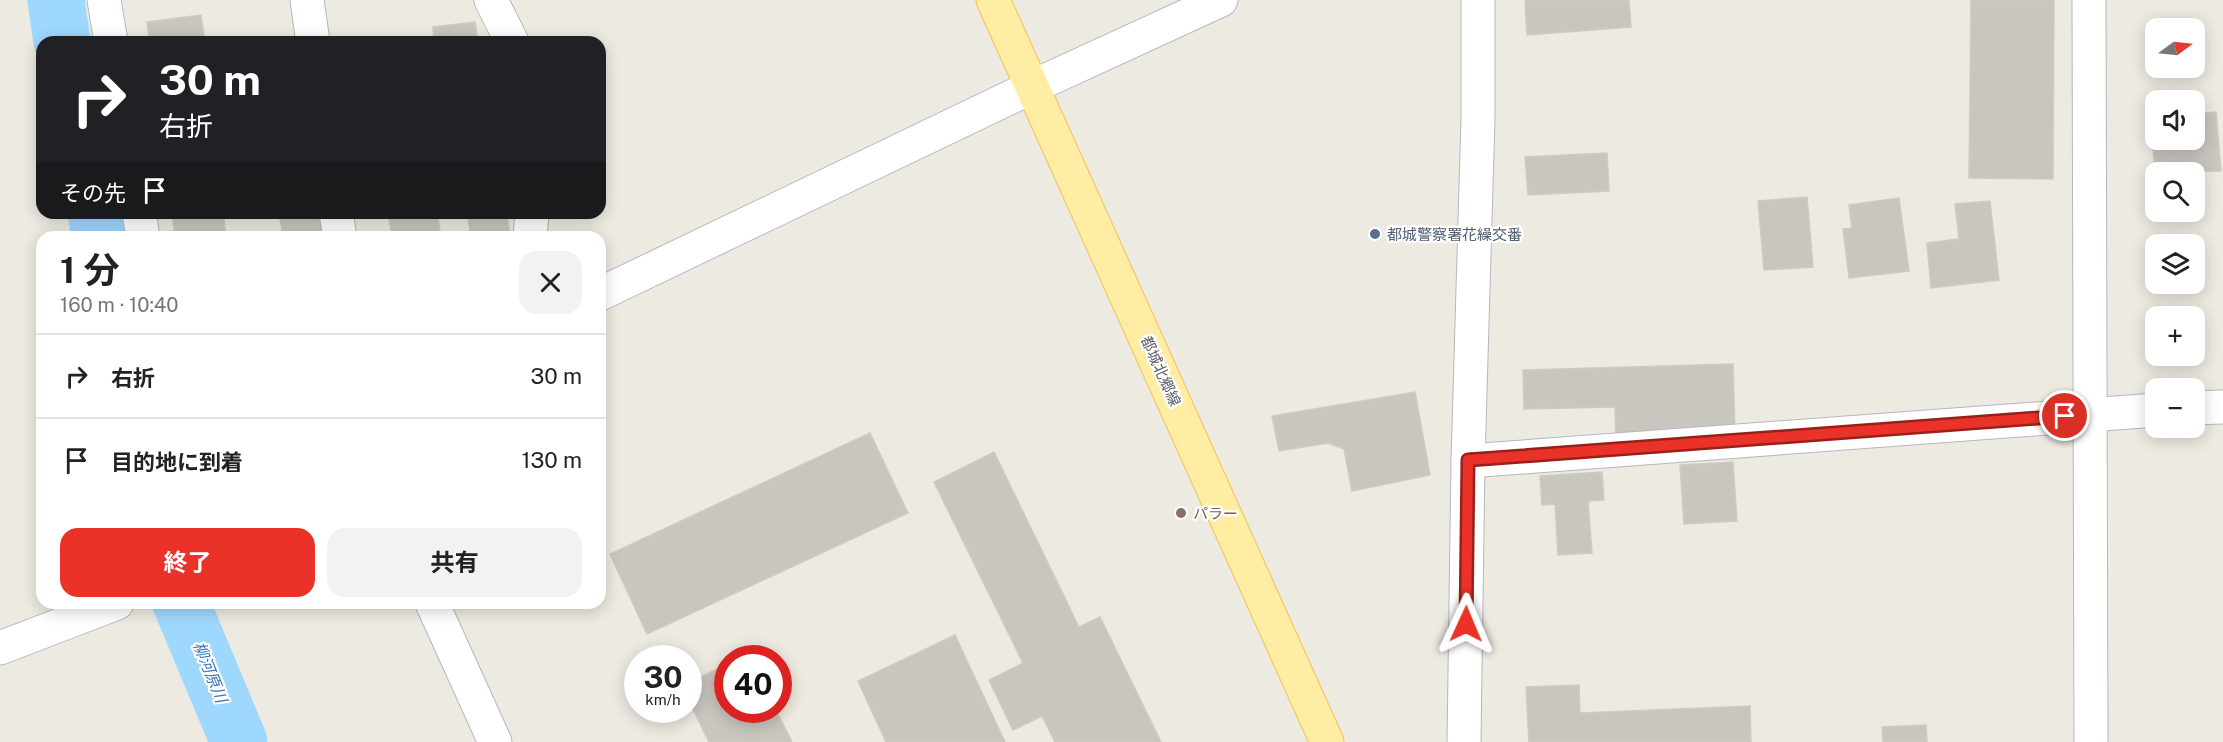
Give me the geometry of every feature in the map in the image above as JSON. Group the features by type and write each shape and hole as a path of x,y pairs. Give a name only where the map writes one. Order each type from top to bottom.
{"main road":[{"name":"都城北郷線","path":"993,0 1034,86 1328,742"}],"street":[{"path":"104,0 110,36"},
{"path":"307,0 312,36"},
{"path":"491,0 509,36"},
{"path":"606,291 1034,86 1221,0"},
{"path":"1464,742 1468,460 1478,118 1478,0"},
{"path":"2089,0 2091,742"},
{"path":"2205,408 2223,407"},
{"path":"1468,460 2145,411"},
{"path":"0,648 101,609"},
{"path":"435,609 495,742"}],"building":[{"path":"1525,0 1629,0 1631,27 1527,35"},
{"path":"1971,0 2054,0 2053,179 1969,178"},
{"path":"201,15 204,36 149,36 147,22"},
{"path":"475,22 477,36 434,36 433,27"},
{"path":"2216,112 2221,171 2205,171 2205,162 2154,162 2153,150 2205,150 2205,113"},
{"path":"1607,153 1609,191 1528,195 1525,157"},
{"path":"1807,197 1813,267 1764,270 1758,201"},
{"path":"1899,198 1909,271 1849,278 1843,229 1852,228 1849,205"},
{"path":"1990,201 1999,280 1931,288 1927,243 1959,239 1955,204"},
{"path":"173,219 224,219 225,231 174,231"},
{"path":"280,219 324,219 326,231 282,231"},
{"path":"389,219 438,219 440,231 391,231"},
{"path":"468,219 508,219 509,231 470,231"},
{"path":"1733,364 1735,436 1616,439 1615,407 1524,409 1523,370"},
{"path":"1415,392 1430,475 1352,491 1344,449 1328,443 1279,451 1272,416"},
{"path":"870,433 908,513 647,634 610,554"},
{"path":"994,452 1079,627 1100,617 1161,742 1055,742 1042,716 1013,730 989,680 1023,663 934,482"},
{"path":"1733,462 1737,521 1684,524 1680,465"},
{"path":"1602,472 1604,500 1588,501 1592,553 1558,555 1555,504 1542,505 1540,476"},
{"path":"955,635 1005,742 886,742 858,681"},
{"path":"714,671 714,723 782,723 792,742 709,742 700,723 702,723 702,676"},
{"path":"1579,685 1580,713 1750,706 1751,742 1529,742 1526,687"},
{"path":"1926,725 1927,742 1883,742 1882,727"}],"waterway":[{"name":"柳河原川","path":"56,0 61,36"},
{"name":"柳河原川","path":"97,219 99,231"},
{"name":"柳河原川","path":"184,609 239,742"}],"place":[{"name":"都城警察署花繰交番","path":"1375,234"},
{"name":"パラー","path":"1181,513"}],"route":[{"path":"1466,624 1468,460 2065,416"}]}
